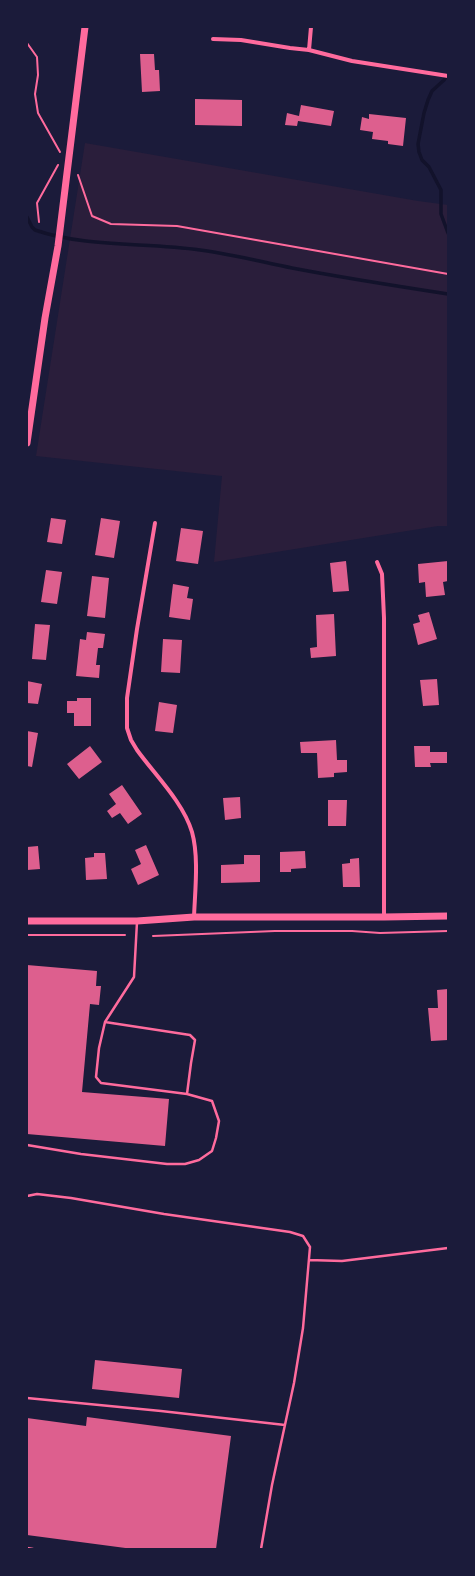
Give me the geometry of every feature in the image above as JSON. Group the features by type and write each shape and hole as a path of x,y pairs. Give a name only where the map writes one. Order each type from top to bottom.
{"main road":[{"path":"27,443 44,318 58,246 85,27"},
{"path":"27,921 137,920 194,917 384,918 448,916"}],"street":[{"path":"309,50 311,27"},
{"path":"213,39 241,40 309,50 352,61 448,76"},
{"path":"155,523 127,698 127,728 131,740 137,750 181,808 192,831 195,862 194,917"},
{"path":"378,562 382,574 384,618 384,918"}],"lane":[{"path":"27,1145 81,1154 167,1164 185,1164 199,1160 212,1151 219,1121 212,1101 187,1094 101,1083 96,1077 98,1048 105,1022 134,977 137,920"},
{"path":"105,1022 190,1035 195,1040 187,1094"},
{"path":"27,1196 37,1194 71,1198 164,1214 290,1232 303,1236 310,1248 302,1334 294,1383 272,1485 261,1549"},
{"path":"309,1260 342,1261 448,1248"},
{"path":"27,1398 285,1424"},
{"path":"27,1548 33,1549"}],"path":[{"path":"27,43 37,57 38,75 36,94 38,113 62,155"},
{"path":"39,222 37,203 59,162"},
{"path":"78,175 92,216 111,224 176,226 447,274"},
{"path":"153,936 275,931 448,931"},
{"path":"27,935 125,935"}],"shaded area":[{"path":"85,143 448,205 448,526 438,526 214,562 222,476 36,456"}],"building":[{"path":"140,54 154,54 155,70 159,70 160,91 142,92"},
{"path":"195,99 242,100 242,126 195,125"},
{"path":"301,105 334,111 331,126 298,121 297,126 285,125 287,113 299,116"},
{"path":"369,114 406,118 403,146 388,144 388,141 372,139 373,132 360,130 362,117 369,119"},
{"path":"51,518 66,520 62,544 47,542"},
{"path":"101,518 120,521 114,558 95,555"},
{"path":"181,528 203,531 198,564 176,561"},
{"path":"346,561 349,591 333,592 330,563"},
{"path":"448,561 448,581 443,582 445,595 426,597 425,582 419,583 418,564"},
{"path":"46,570 62,572 57,604 41,602"},
{"path":"92,576 109,578 105,618 87,616"},
{"path":"173,584 189,587 187,598 193,599 190,620 169,617"},
{"path":"429,612 437,639 418,645 413,624 420,622 418,615"},
{"path":"334,614 336,656 311,658 310,648 317,647 316,615"},
{"path":"35,624 50,625 46,660 32,659"},
{"path":"87,632 105,634 103,648 98,648 96,665 100,665 99,678 76,676 80,639 86,640"},
{"path":"163,639 182,640 180,673 161,672"},
{"path":"437,679 439,705 423,706 420,680"},
{"path":"27,681 42,684 38,704 27,703"},
{"path":"77,698 91,698 91,726 74,726 74,713 67,713 67,701 77,701"},
{"path":"159,702 177,705 173,733 155,731"},
{"path":"27,731 38,733 32,767 27,766"},
{"path":"336,740 337,760 347,760 347,772 334,773 334,777 318,778 317,753 301,753 300,742"},
{"path":"90,746 102,762 79,779 67,764"},
{"path":"414,746 430,746 430,752 448,752 448,763 430,763 431,767 415,767"},
{"path":"122,785 142,814 128,824 120,813 112,818 107,811 116,804 109,794"},
{"path":"240,797 241,818 225,820 223,798"},
{"path":"328,800 347,800 346,826 328,826"},
{"path":"146,845 159,875 138,885 131,869 141,864 135,850"},
{"path":"38,846 40,869 27,870 27,847"},
{"path":"305,851 306,868 291,869 291,872 280,872 280,852"},
{"path":"94,853 105,853 107,879 86,880 85,858 94,857"},
{"path":"244,855 260,855 260,882 221,883 221,865 244,864"},
{"path":"359,858 360,887 343,887 342,864 350,863 350,859"},
{"path":"27,965 97,971 96,986 101,986 99,1005 90,1004 82,1092 169,1099 165,1146 27,1134"},
{"path":"448,989 448,1040 431,1041 428,1008 438,1008 437,990"},
{"path":"95,1360 182,1369 179,1398 92,1389"},
{"path":"87,1417 231,1436 216,1549 133,1549 27,1535 27,1418 86,1426"}],"waterway":[{"path":"448,74 432,91 428,100 418,144 422,160 429,167 441,190 441,214 448,233"},
{"path":"27,217 35,230 75,240 212,252 331,275 448,294"}]}
